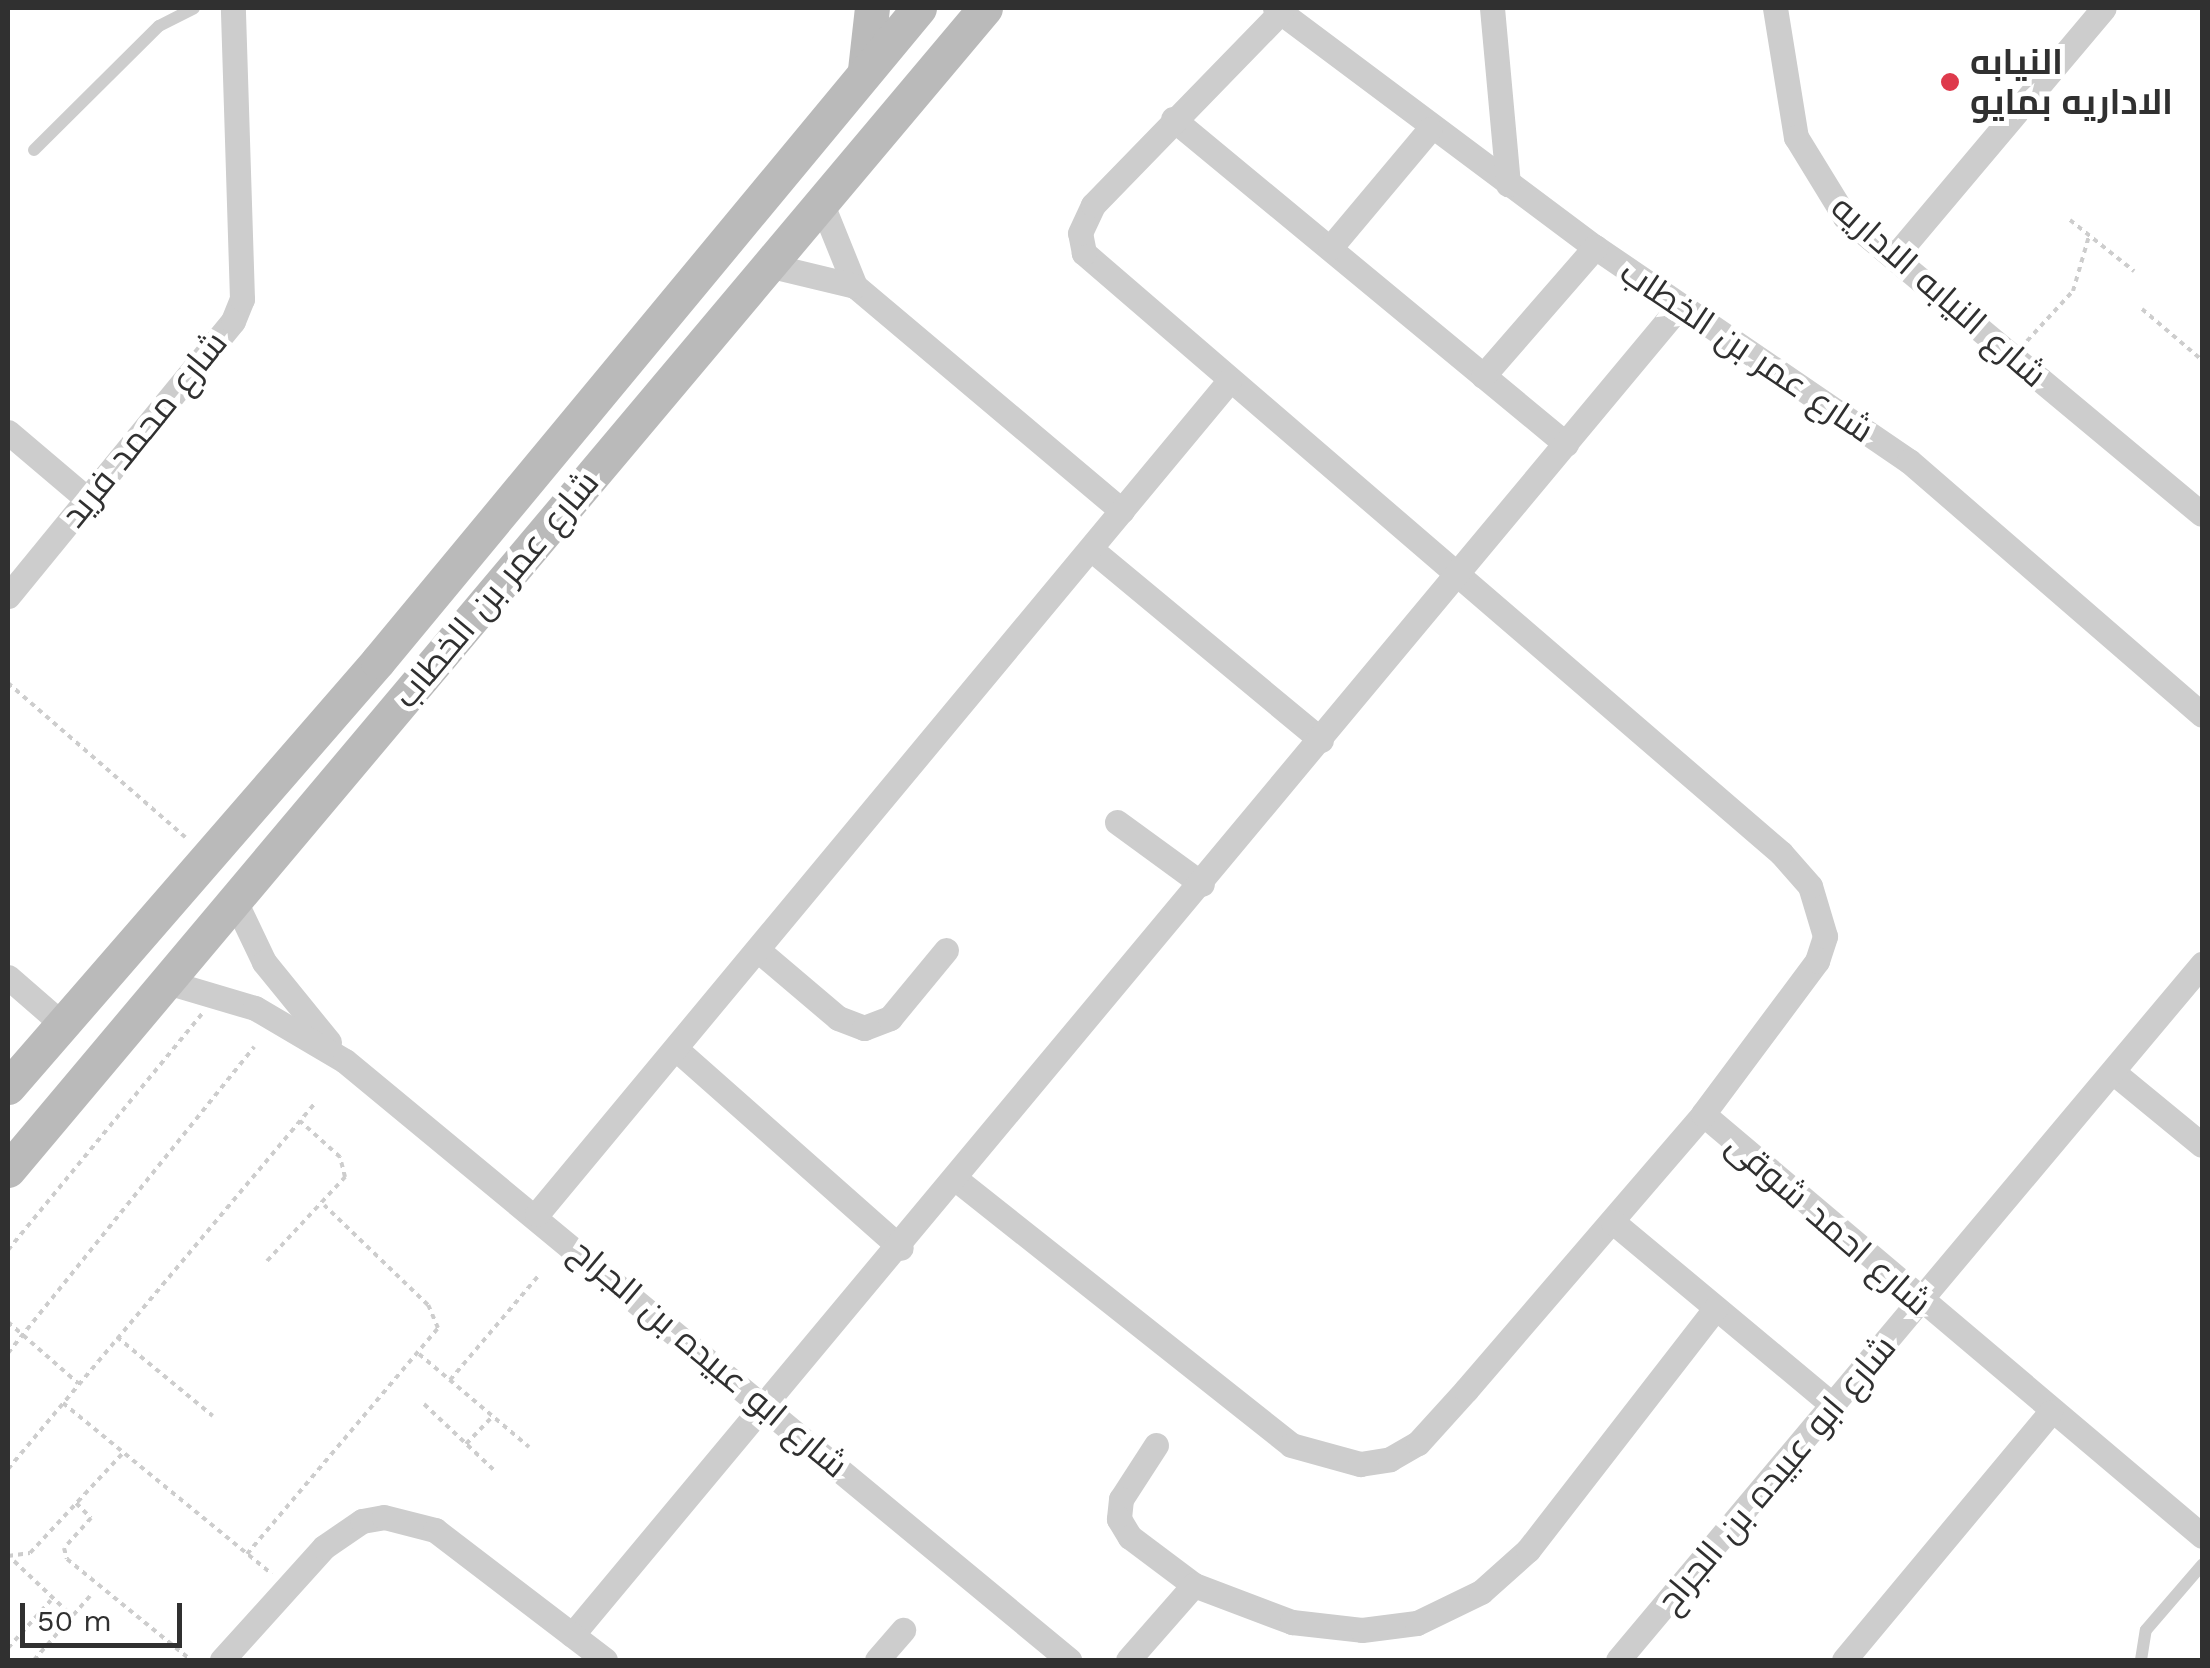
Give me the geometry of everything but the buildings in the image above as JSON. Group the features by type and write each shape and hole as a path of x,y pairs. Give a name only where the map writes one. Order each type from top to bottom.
{"street":[{"name":"شارع محمد فريد","path":"8,596 233,321 242,300 228,8"},
{"path":"863,76 872,8"},
{"name":"شارع عمر بن الخطاب","path":"8,1087 204,853 378,661 918,8"},
{"path":"929,8 961,35"},
{"name":"شارع عمر بن الخطاب","path":"8,1170 984,8"},
{"path":"1492,8 1508,184"},
{"name":"شارع النيابه الاداريه","path":"1775,8 1788,106 1808,166 1845,217 2202,514"},
{"path":"1895,256 2104,8"},
{"name":"شارع عمر بن الخطاب","path":"1278,10 1430,129 1595,247 1909,461 2202,716"},
{"name":"شارع احمد شوقى","path":"1278,10 1086,213 1081,243 1090,262 1458,575 1810,886 1825,936 1817,962 1703,1114 1919,1304 2202,1536"},
{"path":"1173,119 1566,444"},
{"path":"1330,248 1430,129"},
{"path":"821,202 856,286"},
{"path":"1483,376 1595,247"},
{"path":"768,265 856,286 1122,510"},
{"path":"572,1635 769,1407 1679,307"},
{"path":"537,1214 760,951 1229,380"},
{"path":"8,432 87,499"},
{"path":"1091,548 1321,740"},
{"path":"415,614 426,641 452,644"},
{"path":"378,661 403,665 412,689"},
{"path":"1117,822 1202,884"},
{"name":"شارع ابو عبيده بن الجراح","path":"234,899 264,962 344,1062"},
{"path":"760,951 838,1018 864,1028 890,1018 946,950"},
{"name":"شارع ابو عبيده بن الجراح","path":"1618,1660 2202,964"},
{"path":"8,978 62,1024"},
{"name":"شارع ابو عبيده بن الجراح","path":"167,982 219,994 344,1062 537,1214 1069,1660"},
{"path":"676,1050 901,1248"},
{"path":"2113,1072 2202,1145"},
{"path":"957,1180 1291,1445 1360,1464 1418,1442 1703,1114"},
{"path":"1613,1222 1833,1405"},
{"path":"1156,1445 1120,1498 1120,1519 1130,1537 1194,1586 1262,1616 1362,1630 1417,1623 1463,1603 1528,1550 1716,1308"},
{"path":"1844,1660 2050,1413"},
{"path":"222,1660 340,1533 362,1521 404,1518 435,1530 605,1660"},
{"path":"1128,1660 1194,1586"},
{"path":"877,1660 903,1630"}],"lane":[{"path":"34,150 159,26 194,8"},
{"path":"2142,1660 2146,1630 2202,1565"}],"path":[{"path":"2070,220 2134,272"},
{"path":"2014,356 2072,291 2089,236"},
{"path":"2142,308 2202,360"},
{"path":"8,683 204,853"},
{"path":"8,1250 219,994"},
{"path":"8,1353 254,1047"},
{"path":"8,1470 316,1102"},
{"path":"267,1261 324,1205 345,1177 344,1164 300,1121"},
{"path":"247,1554 438,1328 428,1304 324,1205"},
{"path":"450,1380 539,1275"},
{"path":"8,1322 78,1383"},
{"path":"117,1337 214,1416"},
{"path":"419,1354 529,1447"},
{"path":"62,1402 288,1586"},
{"path":"424,1404 496,1472"},
{"path":"466,1444 493,1416"},
{"path":"9,1557 30,1553 122,1453"},
{"path":"76,1503 91,1518 64,1548 67,1559 191,1660"},
{"path":"9,1557 72,1616"},
{"path":"34,1660 90,1596"},
{"path":"8,1648 52,1598"}],"place":[{"name":"النيابه الاداريه بمايو","path":"1950,82"}]}
